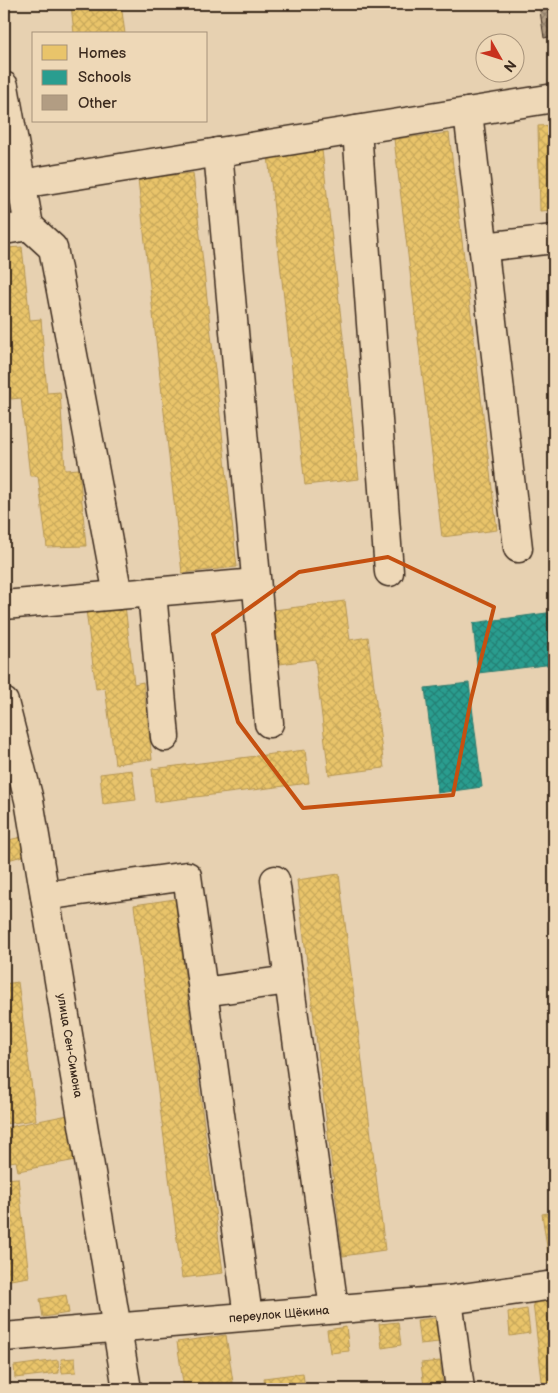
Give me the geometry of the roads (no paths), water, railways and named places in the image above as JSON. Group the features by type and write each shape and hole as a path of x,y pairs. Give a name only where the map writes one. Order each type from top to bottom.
{"street":[{"path":"4,86 21,184 16,228 53,248 118,595"},
{"path":"21,184 554,98"},
{"path":"468,112 518,548"},
{"path":"357,130 388,572"},
{"path":"218,152 269,723"},
{"path":"483,248 554,239"},
{"path":"4,605 256,583"},
{"path":"152,592 165,737"},
{"name":"улица Сен-Симона","path":"4,702 29,800 127,1389"},
{"path":"45,896 187,876 248,1316"},
{"path":"275,880 334,1309"},
{"path":"203,992 289,980"},
{"name":"переулок Щёкина","path":"4,1337 448,1300 554,1285"},
{"path":"448,1300 460,1389"}]}
